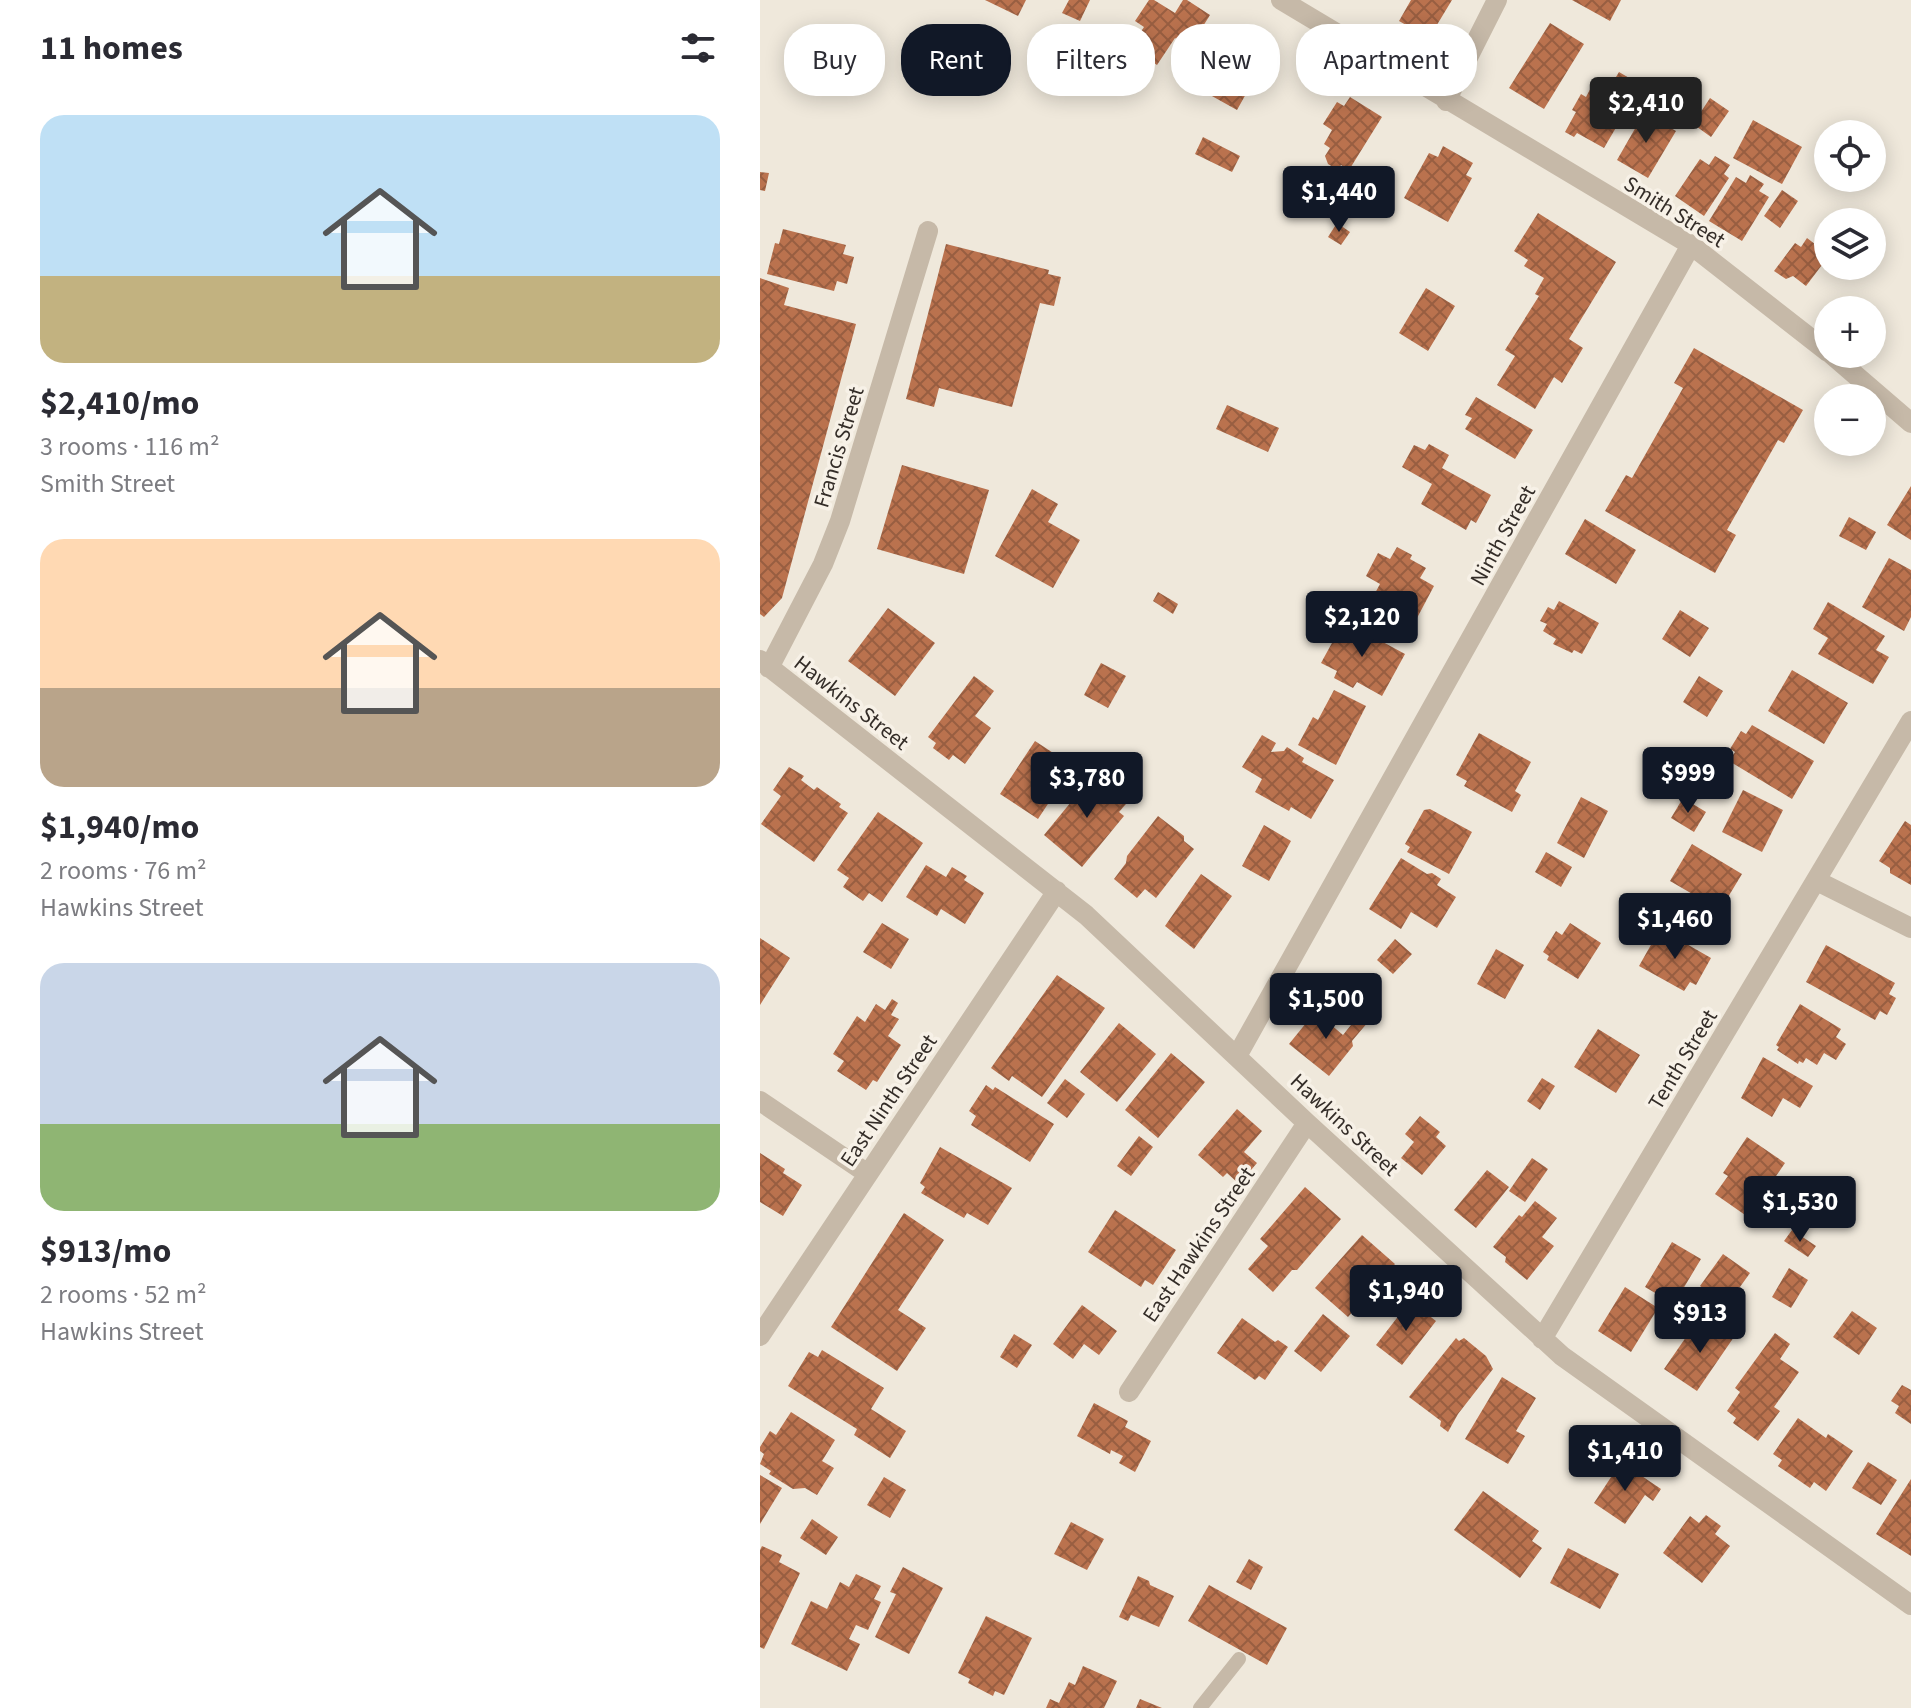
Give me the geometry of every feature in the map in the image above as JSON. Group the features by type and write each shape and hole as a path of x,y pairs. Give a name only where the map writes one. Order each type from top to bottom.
{"street":[{"name":"Smith Street","path":"1281,0 1691,245 1814,341"},
{"path":"1446,101 1497,0"},
{"name":"Francis Street","path":"765,664 823,564 840,521 928,231"},
{"name":"Ninth Street","path":"1237,1056 1691,245"},
{"name":"Smith Street","path":"1847,368 1911,423"},
{"name":"Hawkins Street","path":"765,664 1086,915 1542,1339 1911,1605"},
{"name":"Tenth Street","path":"1542,1339 1911,721"},
{"path":"1817,881 1911,928"},
{"name":"East Ninth Street","path":"760,1336 1057,891"},
{"path":"760,1101 868,1174"},
{"name":"East Hawkins Street","path":"1129,1392 1307,1123"}],"lane":[{"path":"1200,1708 1239,1659"}],"building":[{"path":"985,0 1026,0 1018,16"},
{"path":"1069,0 1090,0 1080,21 1062,13"},
{"path":"1149,0 1175,13 1183,0 1187,0 1210,15 1204,24 1171,24 1171,44 1157,65 1155,24 1135,21"},
{"path":"1411,0 1452,0 1437,24 1404,24 1399,21"},
{"path":"1572,0 1621,0 1610,21"},
{"path":"1550,23 1584,44 1544,109 1509,88"},
{"path":"1619,72 1641,85 1604,148 1577,133 1574,137 1565,132 1581,94 1586,97 1596,78 1610,87"},
{"path":"1212,96 1245,96 1237,110"},
{"path":"1350,97 1382,117 1349,170 1341,165 1338,170 1328,164 1325,156 1330,148 1324,144 1332,130 1323,124 1337,102 1344,106"},
{"path":"1710,98 1729,111 1711,137 1693,124"},
{"path":"1644,113 1676,131 1648,178 1617,160"},
{"path":"1753,120 1802,147 1782,184 1733,158"},
{"path":"1203,137 1240,156 1232,172 1195,154"},
{"path":"1443,146 1473,163 1466,175 1472,178 1448,222 1404,198 1429,153 1438,157"},
{"path":"1715,156 1730,165 1724,174 1729,178 1704,216 1675,196 1700,159 1709,165"},
{"path":"1356,170 1379,182 1367,208 1343,196"},
{"path":"760,172 769,173 765,191 760,190"},
{"path":"1750,175 1764,184 1759,191 1769,197 1742,241 1709,221 1736,177 1746,183"},
{"path":"1782,190 1798,201 1780,228 1764,216"},
{"path":"1538,213 1616,262 1569,339 1583,348 1562,383 1554,377 1535,409 1497,385 1515,356 1505,350 1539,296 1535,294 1544,278 1524,266 1528,260 1514,251"},
{"path":"1337,223 1350,232 1341,245 1328,237"},
{"path":"783,229 846,245 843,254 854,257 847,284 837,281 834,291 767,274 775,243 779,244"},
{"path":"1807,238 1814,243 1814,275 1806,286 1793,276 1786,279 1774,271 1795,243 1801,247"},
{"path":"946,244 1049,270 1048,274 1061,277 1054,306 1040,303 1012,407 939,388 934,407 906,399"},
{"path":"760,278 789,288 784,305 856,324 782,598 764,617 760,614"},
{"path":"1426,288 1455,306 1428,351 1399,333"},
{"path":"1694,348 1803,410 1784,443 1778,440 1727,530 1736,535 1715,573 1605,511 1626,475 1632,478 1683,388 1674,383"},
{"path":"1476,397 1533,430 1515,459 1465,429 1472,418 1465,415"},
{"path":"1227,405 1279,428 1268,452 1216,429"},
{"path":"1429,444 1449,455 1442,468 1491,495 1476,523 1471,520 1466,530 1421,504 1432,484 1402,467 1414,445 1425,450"},
{"path":"902,465 989,490 964,574 877,549"},
{"path":"1911,486 1911,540 1887,525"},
{"path":"1032,489 1058,504 1048,522 1080,540 1053,588 995,556"},
{"path":"1849,517 1876,532 1866,550 1839,536"},
{"path":"1585,519 1636,550 1616,584 1565,554"},
{"path":"1397,547 1426,568 1420,578 1434,586 1417,618 1374,595 1380,584 1366,576 1378,553 1390,559"},
{"path":"1889,558 1911,570 1911,617 1904,631 1862,607"},
{"path":"1158,592 1178,604 1173,614 1153,601"},
{"path":"1559,601 1599,623 1582,654 1553,644 1556,639 1543,631 1547,624 1540,621 1548,607 1554,610"},
{"path":"1828,602 1885,636 1876,650 1889,657 1873,684 1818,654 1828,638 1813,629"},
{"path":"888,608 935,643 895,696 848,661"},
{"path":"1680,610 1709,628 1690,657 1662,639"},
{"path":"1344,621 1405,654 1382,696 1357,682 1353,688 1334,678 1337,671 1321,663"},
{"path":"1101,663 1126,676 1108,708 1084,695"},
{"path":"1792,670 1848,703 1824,744 1768,711"},
{"path":"974,676 994,691 975,716 991,728 965,764 953,755 949,760 933,748 936,743 928,737"},
{"path":"1699,676 1723,691 1707,717 1683,702"},
{"path":"1334,690 1366,706 1336,765 1298,745 1313,717 1318,720"},
{"path":"1752,725 1814,761 1792,799 1729,761 1735,752 1730,749 1741,731 1746,734"},
{"path":"1479,733 1531,762 1515,791 1521,795 1512,812 1464,786 1467,781 1456,775"},
{"path":"1262,735 1276,743 1271,752 1284,751 1287,747 1304,758 1302,762 1334,780 1311,819 1255,792 1262,779 1242,767"},
{"path":"1035,741 1073,766 1038,819 1000,794"},
{"path":"789,767 804,776 801,780 814,790 817,787 848,813 814,862 761,824 781,796 773,790"},
{"path":"1087,771 1126,804 1119,812 1124,816 1082,867 1044,835 1080,791 1074,786"},
{"path":"1743,790 1783,810 1762,852 1722,832"},
{"path":"1581,797 1608,811 1584,858 1557,843"},
{"path":"1683,798 1706,812 1694,832 1671,818"},
{"path":"1430,809 1472,832 1449,874 1407,852 1410,847 1405,844 1424,810"},
{"path":"878,812 923,843 882,902 869,893 863,901 843,887 849,878 837,870"},
{"path":"1158,816 1184,836 1184,841 1194,849 1156,898 1145,889 1137,898 1114,879 1126,863 1127,856"},
{"path":"1905,821 1911,825 1911,885 1890,873 1890,868 1879,861"},
{"path":"1264,825 1291,841 1269,881 1242,866"},
{"path":"1692,844 1742,874 1722,907 1670,881"},
{"path":"1546,852 1572,867 1561,887 1535,872"},
{"path":"1401,858 1441,879 1437,885 1456,897 1437,928 1411,912 1401,929 1369,909"},
{"path":"926,865 946,877 952,867 967,876 964,880 984,893 965,924 941,909 937,916 906,897"},
{"path":"1201,874 1232,896 1194,949 1165,926"},
{"path":"882,923 909,939 891,969 863,952"},
{"path":"1570,923 1601,943 1578,979 1547,960 1549,956 1543,952 1556,931 1562,935"},
{"path":"1664,931 1711,958 1696,985 1690,982 1684,991 1639,966 1656,936 1660,938"},
{"path":"760,938 790,958 760,1005"},
{"path":"1395,939 1412,954 1393,974 1377,960"},
{"path":"1826,945 1895,983 1889,994 1896,998 1887,1015 1880,1011 1875,1020 1806,982"},
{"path":"1496,949 1524,965 1505,999 1477,984"},
{"path":"1057,975 1105,1008 1042,1097 1012,1076 1009,1081 991,1068"},
{"path":"892,999 898,1003 891,1015 899,1019 888,1036 901,1045 877,1082 873,1080 866,1090 837,1071 844,1061 833,1054 857,1016 865,1022 876,1004 885,1010"},
{"path":"1800,1004 1841,1029 1836,1037 1846,1044 1836,1060 1824,1053 1817,1065 1806,1058 1798,1064 1777,1050 1779,1047 1776,1045"},
{"path":"1320,1006 1335,1018 1330,1024 1343,1035 1359,1015 1368,1022 1329,1076 1289,1044"},
{"path":"1119,1023 1156,1054 1117,1102 1080,1072"},
{"path":"1598,1029 1640,1055 1616,1093 1574,1067"},
{"path":"1171,1053 1205,1082 1158,1138 1125,1110"},
{"path":"1763,1057 1813,1086 1800,1108 1783,1098 1772,1117 1741,1098"},
{"path":"1542,1078 1555,1086 1540,1110 1527,1101"},
{"path":"1065,1079 1085,1094 1067,1118 1047,1103"},
{"path":"986,1085 993,1090 995,1087 1054,1124 1030,1162 971,1125 976,1116 969,1111"},
{"path":"1237,1109 1262,1131 1244,1152 1257,1163 1239,1184 1227,1173 1223,1177 1198,1155"},
{"path":"1420,1116 1440,1132 1436,1137 1446,1146 1422,1175 1401,1158 1414,1142 1405,1134"},
{"path":"1139,1136 1153,1147 1131,1176 1117,1166"},
{"path":"1747,1137 1785,1163 1748,1217 1715,1194 1728,1176 1723,1173"},
{"path":"940,1147 1012,1188 988,1225 967,1213 964,1218 921,1193 925,1187 920,1183"},
{"path":"760,1153 785,1169 783,1173 802,1185 783,1216 760,1202"},
{"path":"1532,1158 1548,1169 1525,1202 1509,1191"},
{"path":"1487,1170 1509,1187 1476,1228 1454,1210"},
{"path":"1305,1187 1341,1219 1297,1270 1292,1270 1273,1292 1248,1269 1268,1246 1260,1239"},
{"path":"1535,1201 1557,1218 1542,1237 1554,1246 1527,1280 1505,1262 1506,1257 1493,1247"},
{"path":"1115,1210 1176,1250 1153,1285 1145,1280 1141,1287 1088,1252"},
{"path":"904,1213 944,1240 898,1310 926,1328 897,1371 831,1327"},
{"path":"1792,1230 1816,1246 1808,1257 1784,1241"},
{"path":"1362,1235 1395,1264 1348,1317 1315,1288"},
{"path":"1672,1242 1701,1259 1674,1304 1645,1287"},
{"path":"1723,1254 1750,1273 1727,1305 1700,1286"},
{"path":"1789,1268 1808,1280 1791,1308 1772,1297"},
{"path":"1625,1287 1658,1308 1631,1352 1598,1331"},
{"path":"1410,1301 1436,1321 1402,1365 1376,1345"},
{"path":"1082,1305 1117,1331 1099,1355 1084,1344 1073,1359 1053,1344"},
{"path":"1852,1311 1877,1328 1859,1355 1833,1337"},
{"path":"1323,1314 1350,1336 1321,1372 1294,1351"},
{"path":"1242,1318 1275,1342 1278,1340 1288,1347 1265,1380 1259,1376 1255,1380 1217,1353"},
{"path":"1716,1320 1736,1334 1697,1391 1664,1369 1693,1327 1706,1336"},
{"path":"1775,1333 1790,1344 1780,1359 1799,1372 1774,1407 1780,1411 1758,1441 1733,1423 1736,1418 1727,1411 1740,1392 1735,1388"},
{"path":"1014,1334 1032,1345 1017,1368 1000,1357"},
{"path":"1456,1338 1459,1341 1464,1338 1486,1356 1493,1369 1448,1432 1440,1426 1441,1421 1409,1397"},
{"path":"822,1350 884,1388 871,1409 906,1431 890,1458 854,1435 857,1429 788,1386 809,1352 818,1357"},
{"path":"1502,1377 1536,1398 1516,1431 1525,1436 1508,1464 1465,1439"},
{"path":"1902,1385 1911,1390 1911,1424 1895,1413 1899,1406 1891,1401"},
{"path":"1094,1403 1128,1421 1125,1427 1151,1441 1135,1472 1119,1463 1123,1456 1111,1450 1110,1454 1077,1436"},
{"path":"791,1412 835,1440 822,1461 834,1468 817,1495 805,1488 793,1489 769,1474 771,1471 760,1464 764,1454 760,1447 770,1431 776,1435"},
{"path":"1798,1418 1826,1438 1828,1434 1853,1451 1826,1491 1814,1482 1810,1488 1778,1466 1782,1460 1773,1454"},
{"path":"1621,1462 1661,1489 1653,1501 1645,1495 1625,1524 1594,1503"},
{"path":"1868,1462 1897,1480 1881,1505 1852,1488"},
{"path":"760,1475 782,1488 760,1524"},
{"path":"884,1477 906,1490 890,1518 867,1505"},
{"path":"1911,1479 1911,1556 1876,1534"},
{"path":"1483,1491 1539,1531 1532,1541 1542,1548 1520,1578 1454,1530"},
{"path":"1706,1515 1721,1526 1715,1534 1730,1546 1702,1583 1663,1553 1690,1516 1699,1523"},
{"path":"812,1519 838,1537 826,1555 800,1538"},
{"path":"1071,1522 1104,1539 1087,1570 1054,1554"},
{"path":"762,1546 782,1555 779,1562 800,1573 764,1649 760,1647"},
{"path":"1568,1548 1619,1574 1600,1609 1550,1583"},
{"path":"1249,1559 1263,1567 1251,1590 1236,1582"},
{"path":"903,1567 943,1588 909,1654 875,1637 896,1594 890,1592"},
{"path":"856,1574 881,1586 874,1599 881,1602 868,1630 856,1625 849,1639 860,1644 847,1671 791,1644 811,1601 827,1609 840,1582 849,1587"},
{"path":"1138,1576 1174,1596 1159,1627 1131,1615 1128,1621 1119,1617"},
{"path":"1209,1585 1287,1628 1267,1665 1188,1621"},
{"path":"986,1616 1032,1638 1004,1695 995,1691 993,1696 968,1683 970,1679 958,1673"},
{"path":"1083,1666 1117,1681 1104,1708 1046,1708 1050,1699 1059,1703 1069,1682 1075,1685"},
{"path":"1140,1699 1162,1708 1136,1708"}]}
